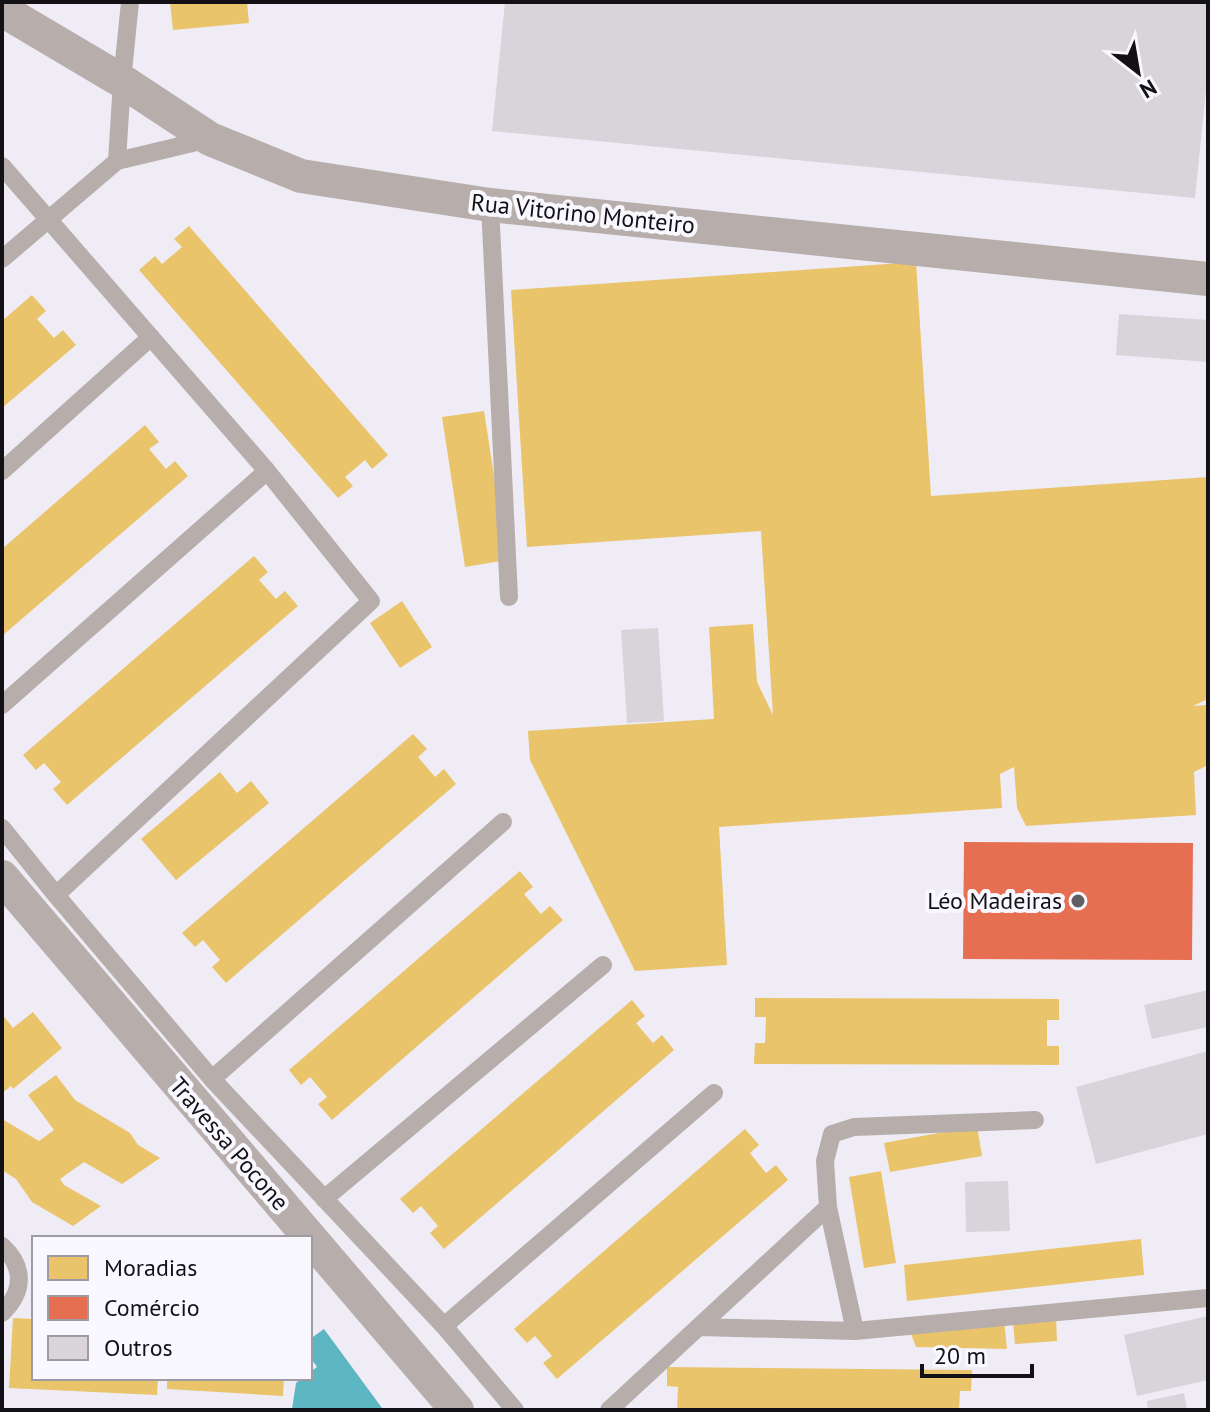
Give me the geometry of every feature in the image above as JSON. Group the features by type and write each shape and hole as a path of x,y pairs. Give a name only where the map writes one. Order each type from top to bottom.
{"street":[{"name":"Rua Vitorino Monteiro","path":"2,10 122,81 210,139 301,176 490,205 1208,279"},
{"name":"Travessa Pocone","path":"2,877 310,1236"},
{"name":"Travessa Pocone","path":"312,1239 457,1410"}],"lane":[{"path":"117,161 130,2"},
{"path":"2,259 117,161 210,139"},
{"path":"2,166 267,471 371,601 56,895"},
{"path":"490,205 509,597"},
{"path":"2,471 151,337"},
{"path":"2,705 267,471"},
{"path":"212,1079 503,822"},
{"path":"2,828 212,1079 444,1326 515,1410"},
{"path":"324,1199 603,965"},
{"path":"444,1326 714,1093"},
{"path":"855,1331 828,1207 825,1161 832,1134 854,1127 1035,1120"},
{"path":"609,1410 828,1207"},
{"path":"2,1246 17,1265 26,1291 2,1313"},
{"path":"699,1327 855,1331 1208,1298"}],"water":[{"path":"324,1329 382,1408 380,1410 292,1409 296,1383 312,1380 312,1371 317,1367 312,1360 312,1338"}],"building: Moradias":[{"path":"170,2 247,2 249,23 173,30"},
{"path":"189,226 388,455 372,469 365,460 345,477 353,486 338,498 139,270 155,256 162,264 182,247 174,239"},
{"path":"916,262 931,496 1208,477 1208,699 1193,706 1208,705 1208,765 1194,772 1196,815 1026,826 1017,808 1014,767 1000,774 1002,808 719,827 727,965 635,971 530,760 528,731 714,719 709,627 753,624 757,682 773,715 761,531 527,547 511,290"},
{"path":"32,295 46,311 37,319 54,338 63,330 76,345 2,408 2,321"},
{"path":"484,411 507,560 465,567 442,417"},
{"path":"145,425 159,442 149,449 166,469 175,461 188,476 2,636 2,549"},
{"path":"254,556 268,572 259,580 276,599 285,591 298,606 67,805 53,789 61,782 44,763 36,770 23,755"},
{"path":"402,601 432,647 400,668 370,623"},
{"path":"413,734 427,749 418,757 435,777 444,769 456,784 226,983 212,967 220,960 203,940 195,947 182,933"},
{"path":"220,772 237,793 251,781 269,803 176,880 141,839"},
{"path":"520,871 533,887 524,894 541,914 550,906 563,920 332,1120 318,1104 327,1097 310,1077 301,1085 289,1070"},
{"path":"755,998 1059,999 1059,1020 1047,1020 1047,1046 1059,1046 1059,1065 754,1064 755,1043 765,1043 766,1017 755,1017"},
{"path":"632,1000 645,1016 636,1023 653,1043 662,1035 674,1050 444,1249 430,1233 438,1226 421,1206 413,1213 400,1199"},
{"path":"33,1012 62,1048 13,1089 11,1086 2,1093 2,1014 13,1028"},
{"path":"56,1075 75,1100 130,1133 138,1145 160,1158 122,1184 84,1162 60,1179 64,1185 101,1206 73,1226 32,1202 16,1179 2,1168 2,1119 39,1141 54,1130 28,1095"},
{"path":"977,1126 982,1156 890,1172 884,1143"},
{"path":"745,1129 759,1145 750,1153 766,1173 776,1165 788,1180 557,1379 543,1363 552,1356 535,1336 527,1343 514,1329"},
{"path":"881,1171 896,1263 864,1268 849,1177"},
{"path":"1141,1239 1144,1275 907,1301 904,1265"},
{"path":"13,1318 32,1319 32,1380 158,1380 157,1395 9,1388"},
{"path":"1056,1318 1057,1341 1015,1344 1013,1321"},
{"path":"1004,1320 1007,1349 916,1347 910,1331"},
{"path":"667,1367 972,1370 971,1391 960,1391 959,1410 677,1410 678,1387 667,1386"},
{"path":"167,1380 284,1380 283,1396 167,1389"}],"building: Comércio":[{"name":"Léo Madeiras","path":"964,842 1193,843 1192,960 963,959"}],"building: Outros":[{"path":"505,2 1208,2 1208,70 1195,198 492,131"},
{"path":"1119,314 1208,320 1208,362 1116,355"},
{"path":"658,628 664,721 627,723 621,630"},
{"path":"1208,990 1208,1027 1152,1039 1144,1005"},
{"path":"1208,1051 1208,1134 1096,1164 1076,1087"},
{"path":"1008,1181 1010,1231 966,1232 965,1182"},
{"path":"1208,1316 1208,1380 1137,1396 1124,1335"},
{"path":"1184,1393 1187,1410 1148,1410 1147,1401"}],"place":[{"name":"Léo Madeiras","path":"1078,901"}]}
